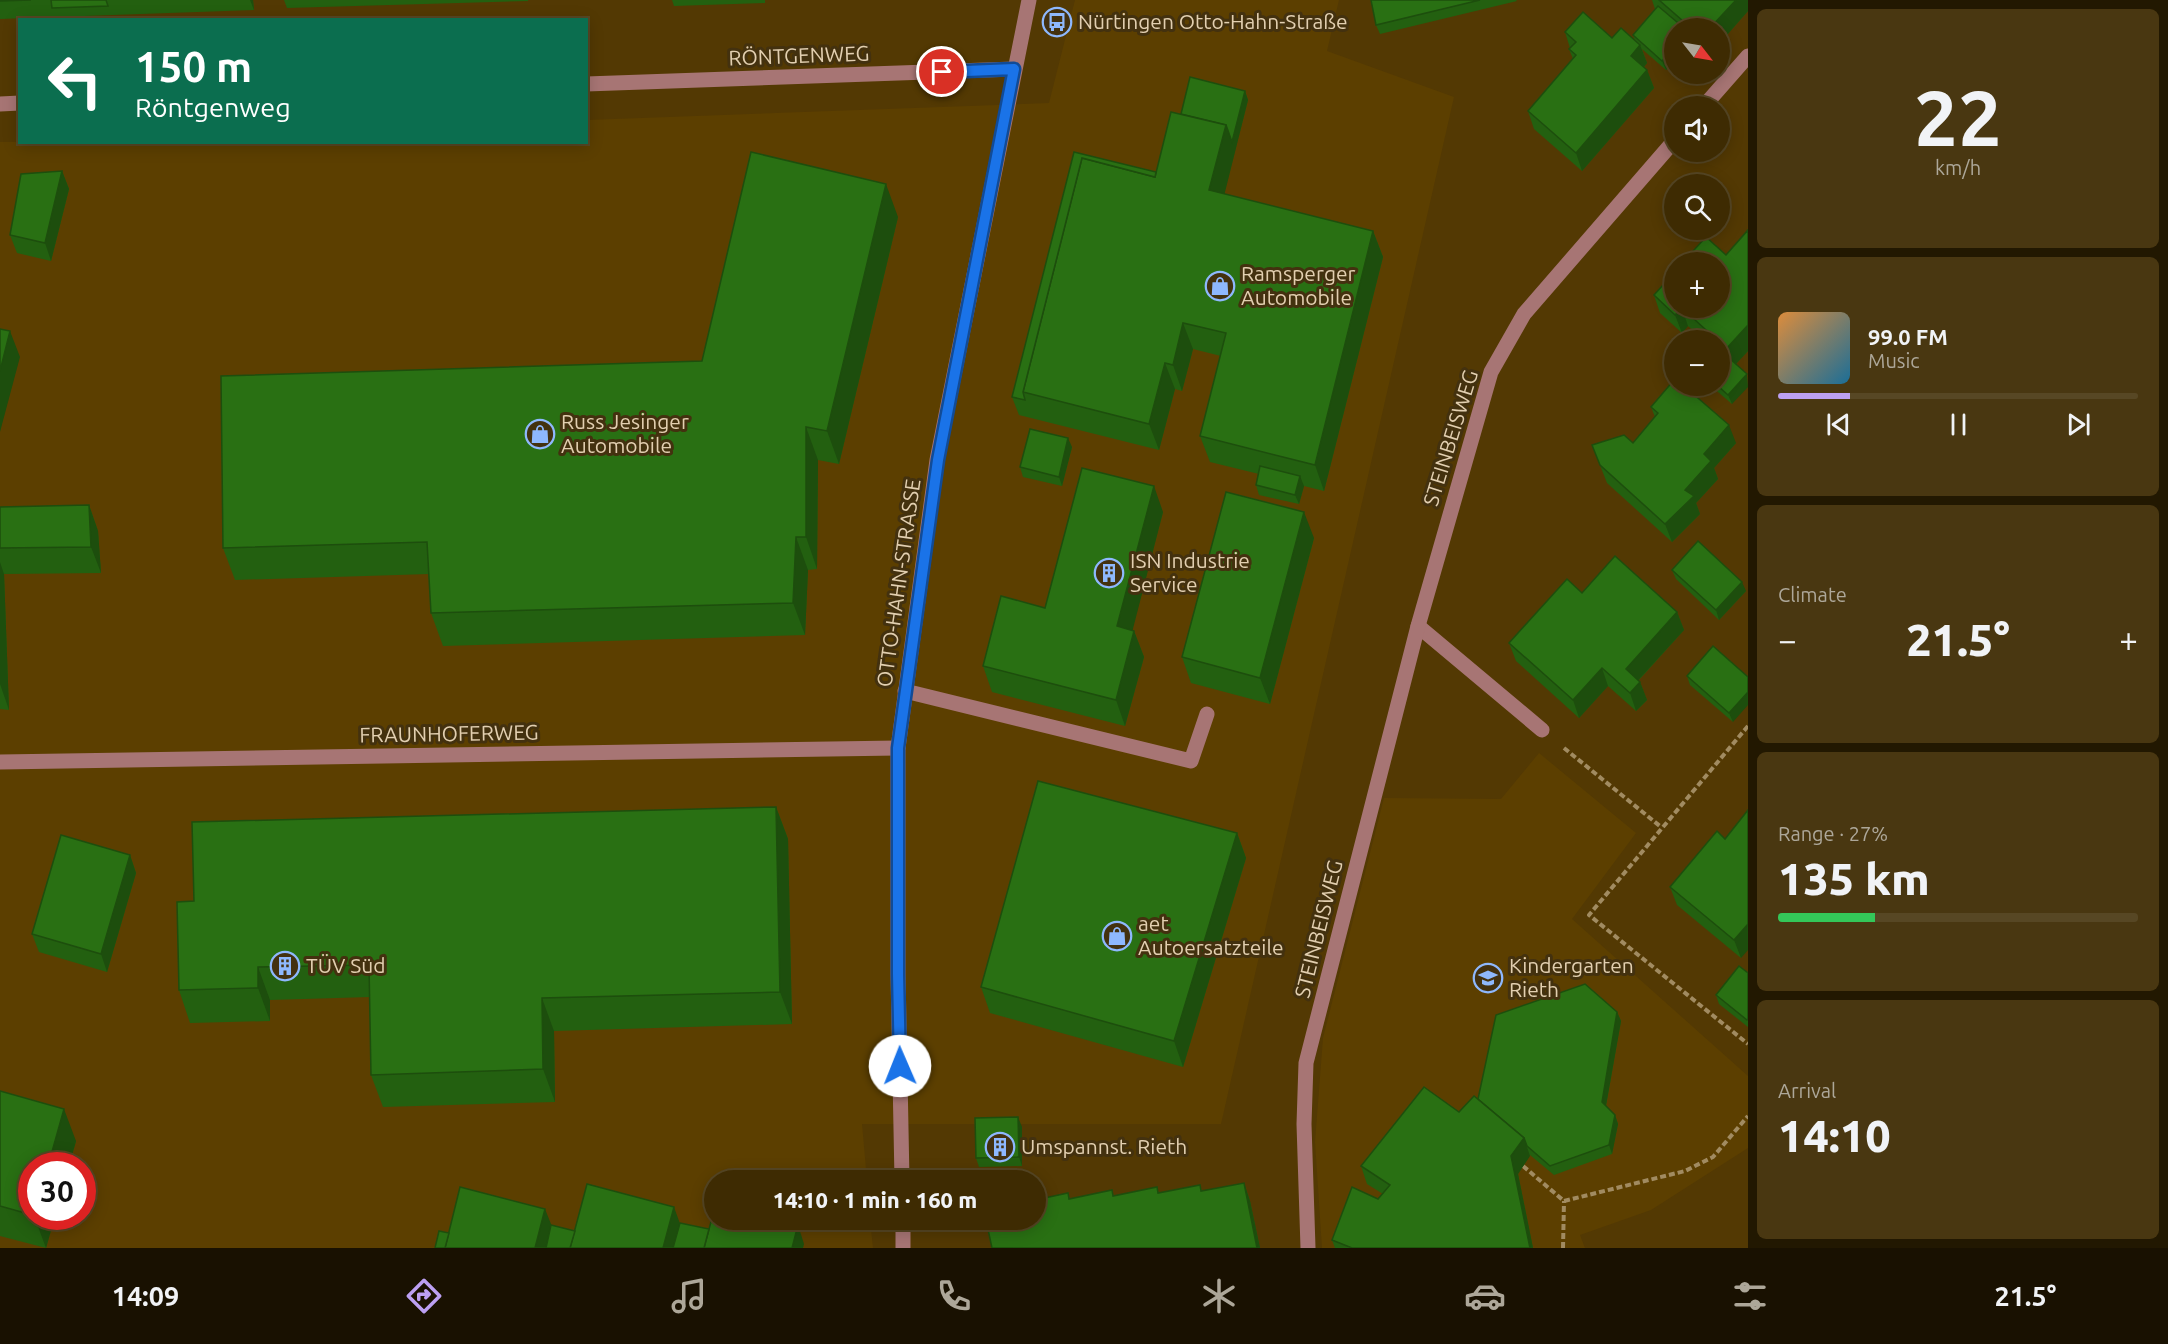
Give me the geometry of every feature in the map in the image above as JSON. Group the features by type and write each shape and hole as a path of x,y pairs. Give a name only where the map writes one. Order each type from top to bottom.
{"street":[{"name":"OTTO-HAHN-STRASSE","path":"902,1170 898,974 898,748 938,460 1029,0"},
{"path":"1713,96 1748,56"},
{"name":"RÖNTGENWEG","path":"588,84 1014,69"},
{"path":"0,104 18,103"},
{"name":"STEINBEISWEG","path":"1308,1248 1304,1124 1306,1063 1418,626 1491,372 1524,314 1664,153"},
{"path":"1418,626 1542,730"},
{"path":"905,691 1191,761 1207,714"},
{"name":"FRAUNHOFERWEG","path":"0,762 898,748"},
{"path":"903,1230 903,1248"}],"path":[{"path":"1748,726 1588,915 1748,1044"},
{"path":"1542,730 1661,827"},
{"path":"1564,1201 1685,1171 1713,1157 1748,1116"},
{"path":"1523,1166 1564,1201"},
{"path":"1563,1248 1564,1201"}],"shaded area":[{"path":"1075,0 1339,0 1327,51 1454,97 1221,1124 862,1124 866,1170 704,1170 704,1230 871,1230 873,1248 0,1248 0,142 18,142 18,144 588,144 588,120 1049,103"},
{"name":"Kindergarten Rieth","path":"1539,753 1636,833 1572,919 1748,1076 1748,1148 1651,1210 1580,1235 1585,1248 1322,1248 1315,1142 1323,1038 1384,798 1501,799"}],"building":[{"path":"51,0 106,0 108,6 52,8"},
{"path":"1371,0 1480,0 1376,25"},
{"path":"1659,0 1736,0 1719,18 1680,18"},
{"path":"1658,6 1672,18 1664,18 1664,59 1662,61 1633,35"},
{"path":"1583,12 1612,38 1621,28 1640,45 1631,56 1647,70 1576,153 1528,111 1576,55 1569,49 1576,42 1565,32"},
{"path":"1190,77 1245,91 1232,142 1226,125 1181,114"},
{"path":"1171,112 1226,125 1209,190 1373,231 1315,465 1200,436 1226,333 1183,323 1173,365 1165,363 1149,424 1023,392 1082,158 1155,177"},
{"name":"Russ Jesinger Automobile","path":"751,152 886,184 827,431 806,427 806,537 796,537 793,603 431,613 427,542 223,548 221,376 702,361"},
{"path":"1074,152 1156,172 1155,177 1082,158 1023,392 1025,400 1012,397"},
{"path":"62,171 45,243 10,235 21,174"},
{"path":"1748,230 1748,325 1730,345 1730,330 1706,330 1693,318 1730,318 1729,252"},
{"path":"1703,240 1709,240 1723,252 1692,252"},
{"path":"1664,284 1664,305 1654,295"},
{"path":"0,329 10,331 0,371"},
{"path":"1730,359 1747,374 1730,393"},
{"path":"1664,392 1664,396 1696,396 1729,425 1704,454 1711,461 1685,490 1694,496 1665,524 1600,465 1592,445 1624,435 1633,443 1658,413 1651,407"},
{"path":"1030,429 1068,438 1059,477 1020,467"},
{"path":"1260,466 1300,476 1295,495 1256,485"},
{"path":"1082,468 1154,486 1117,626 1134,631 1116,700 983,666 1001,596 1045,608"},
{"path":"1226,492 1304,512 1260,678 1182,657"},
{"path":"89,505 91,547 0,548 0,507"},
{"path":"1698,541 1742,582 1716,610 1672,570"},
{"path":"1615,556 1677,612 1626,669 1640,682 1630,693 1602,668 1573,700 1509,643 1567,579 1582,593"},
{"path":"1713,646 1748,677 1748,692 1729,713 1687,676"},
{"name":"aet Autoersatzteile","path":"1038,781 1237,833 1174,1041 981,987"},
{"path":"776,807 780,992 542,998 543,1069 371,1075 369,965 258,967 258,988 179,990 177,902 194,901 192,822"},
{"path":"1748,810 1748,924 1734,940 1670,887 1717,831 1725,839"},
{"path":"61,835 130,855 101,954 32,934"},
{"path":"1739,966 1748,973 1747,1020 1716,995"},
{"path":"1585,984 1617,1012 1602,1102 1615,1115 1609,1145 1550,1166 1527,1146 1524,1138 1478,1099 1496,1015"},
{"path":"1424,1087 1459,1112 1474,1096 1524,1138 1511,1156 1530,1248 1352,1248 1332,1240 1352,1187 1378,1199 1390,1185 1361,1166"},
{"path":"0,1091 64,1109 52,1152 18,1152 18,1211 0,1206"},
{"name":"Umspannst. Rieth","path":"1018,1117 1019,1157 976,1158 975,1118"},
{"path":"1244,1183 1257,1248 992,1248 988,1230 1046,1230 1046,1198 1068,1193 1069,1199 1112,1190 1113,1196 1157,1187 1158,1193 1200,1185 1201,1191"},
{"path":"587,1184 674,1207 663,1248 570,1248"},
{"path":"460,1187 545,1209 535,1248 445,1248"},
{"path":"680,1223 709,1230 704,1248 673,1248"},
{"path":"551,1225 575,1231 570,1248 546,1248"},
{"path":"709,1230 797,1230 792,1248 704,1248"},
{"path":"439,1231 449,1233 445,1248 435,1248"}],"place":[{"name":"Nürtingen Otto-Hahn-Straße","path":"1057,22"},
{"name":"Ramsperger Automobile","path":"1220,286"},
{"name":"Russ Jesinger Automobile","path":"540,434"},
{"name":"ISN Industrie Service","path":"1109,573"},
{"name":"aet Autoersatzteile","path":"1117,936"},
{"name":"TÜV Süd","path":"285,966"},
{"name":"Kindergarten Rieth","path":"1488,978"},
{"name":"Umspannst. Rieth","path":"1000,1147"}],"route":[{"path":"900,1066 898,748 938,460 1014,69 942,72"}]}
